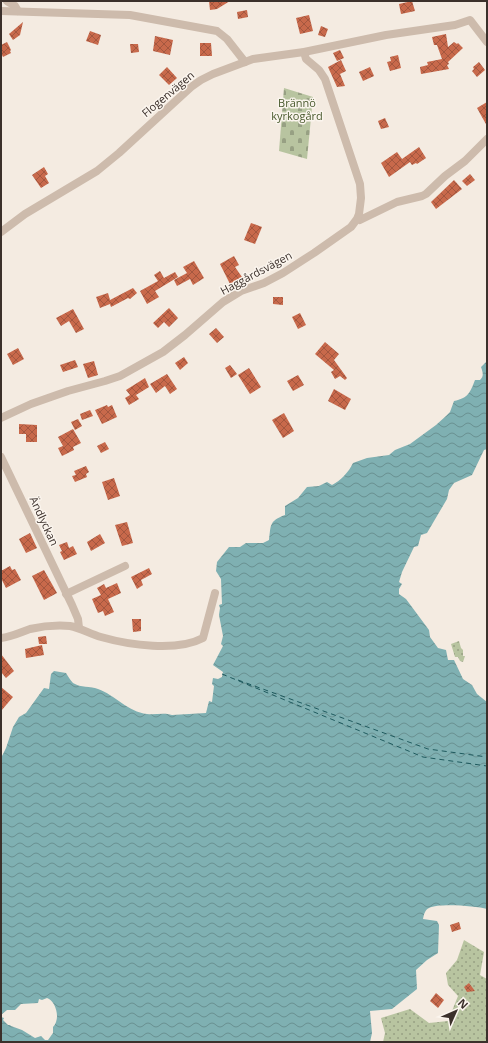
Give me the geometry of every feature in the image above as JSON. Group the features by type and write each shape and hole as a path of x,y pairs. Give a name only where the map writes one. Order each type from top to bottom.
{"street":[{"path":"7,1 15,6 18,11"},
{"path":"1,11 130,15 217,31 227,39 245,62"},
{"name":"Flogenvägen","path":"1,232 25,214 97,170 197,82 213,74 253,59 304,52 470,20 487,42"},
{"name":"Haggårdsvägen","path":"1,418 31,404 113,378 138,367 170,347 223,302 241,291 264,283 283,273 354,224 359,214 361,198 360,184 325,79 319,70 306,59 304,52"},
{"path":"360,220 397,202 426,194 445,176 465,161 487,138"},
{"name":"Ändlyckan","path":"1,457 78,619 79,628"},
{"path":"66,594 125,566"},
{"path":"1,638 30,629 69,626 79,628 102,638 130,644 170,646 188,644 203,638 215,593"}],"green space":[{"name":"Brännö kyrkogård","path":"284,88 313,97 307,159 279,151"},
{"path":"459,641 463,650 463,656 465,656 463,662 460,661 458,657 455,657 451,644"},
{"path":"464,940 484,952 480,975 487,979 487,1042 383,1042 385,1033 381,1018 410,1009 429,1023 448,1021 458,996 448,985 446,973 457,960"}],"water":[{"path":"487,361 487,449 484,450 472,475 454,483 449,490 447,499 427,533 421,535 418,546 414,547 402,572 399,582 402,584 399,589 399,594 406,599 429,630 430,637 438,648 446,650 448,660 454,660 463,679 472,685 477,694 487,702 487,909 449,905 434,906 427,910 423,919 437,921 439,925 438,953 416,970 417,989 392,1009 370,1011 372,1033 370,1042 1,1042 1,1017 4,1018 3,1020 8,1025 22,1030 35,1038 41,1036 45,1040 48,1040 53,1033 53,1027 57,1020 55,1006 47,998 42,1000 39,999 38,1003 21,1004 15,1010 7,1010 1,1015 1,758 13,727 19,717 26,713 44,688 49,689 51,674 54,671 66,673 73,683 79,686 95,688 104,692 140,713 172,715 206,713 209,701 212,702 214,686 212,684 213,678 218,679 222,677 223,672 213,665 223,646 221,644 223,636 219,615 219,605 222,604 221,579 216,571 217,562 229,547 240,547 246,543 263,543 269,540 273,522 285,515 285,506 298,498 307,487 319,486 327,482 332,485 344,476 353,463 367,458 389,455 395,450 410,444 436,425 450,412 454,401 468,394 475,380 481,379 483,374 481,367"}],"building":[{"path":"209,1 230,1 217,9 210,10"},
{"path":"412,1 415,11 401,14 399,4"},
{"path":"247,10 248,17 238,19 237,12"},
{"path":"309,15 313,31 300,34 296,18"},
{"path":"23,22 20,35 13,40 9,34"},
{"path":"321,26 328,29 325,37 318,35"},
{"path":"90,31 101,35 98,45 86,41"},
{"path":"446,34 448,47 454,42 457,44 458,43 463,48 448,62 449,64 447,65 449,69 421,74 420,67 428,65 427,62 442,59 437,45 434,45 432,37"},
{"path":"155,36 173,40 170,55 153,51"},
{"path":"7,42 11,53 3,57 1,53 1,45"},
{"path":"200,43 211,43 212,56 200,56"},
{"path":"130,44 138,44 139,52 131,53"},
{"path":"340,50 344,58 337,61 333,53"},
{"path":"398,55 401,68 390,71 387,62 391,61 390,57"},
{"path":"341,60 346,71 340,74 345,86 337,87 328,67"},
{"path":"479,62 485,70 477,77 472,71 474,69 473,67"},
{"path":"167,67 177,78 169,85 159,75"},
{"path":"370,67 374,76 363,81 359,72"},
{"path":"487,102 487,126 477,108"},
{"path":"385,118 389,127 381,129 378,121"},
{"path":"419,147 426,158 417,164 412,165 410,162 389,177 381,163 397,152 402,159"},
{"path":"44,167 48,174 45,176 49,183 41,188 32,175"},
{"path":"470,174 475,180 467,186 462,181"},
{"path":"454,180 462,189 436,209 431,202"},
{"path":"251,223 262,227 255,244 244,240"},
{"path":"234,256 239,265 235,267 242,277 230,284 220,264"},
{"path":"194,261 204,278 193,285 190,279 177,286 174,280 187,273 183,267"},
{"path":"160,271 164,278 175,272 178,277 155,291 159,297 147,304 140,291 158,281 154,275"},
{"path":"133,288 137,293 130,299 128,298 111,307 110,304 100,308 96,297 108,293 110,300"},
{"path":"273,297 283,297 283,305 273,304"},
{"path":"169,308 178,318 169,327 164,322 158,328 153,323"},
{"path":"73,309 84,329 76,333 69,321 61,326 56,318"},
{"path":"300,313 306,325 298,329 292,317"},
{"path":"216,328 224,337 217,343 209,334"},
{"path":"325,342 339,354 334,360 347,378 345,380 340,376 335,379 331,372 334,370 315,354"},
{"path":"18,348 24,359 13,365 7,354"},
{"path":"184,357 188,363 180,370 175,363"},
{"path":"75,360 78,367 63,372 60,365"},
{"path":"94,361 98,375 88,378 83,364"},
{"path":"230,365 237,374 231,378 225,368"},
{"path":"249,368 261,387 250,394 238,375"},
{"path":"167,374 177,389 170,394 165,386 156,393 150,384"},
{"path":"298,375 304,385 293,391 287,381"},
{"path":"145,378 149,387 136,395 139,399 129,405 125,398 130,395 126,390"},
{"path":"334,389 351,399 345,410 328,401"},
{"path":"107,405 108,407 112,405 117,417 102,424 95,410"},
{"path":"90,410 93,416 82,420 80,414"},
{"path":"284,413 294,431 283,438 272,420"},
{"path":"78,419 82,426 75,430 71,422"},
{"path":"19,424 37,425 37,442 26,442 26,434 19,434"},
{"path":"73,429 81,443 73,447 74,450 62,456 58,448 63,446 58,437"},
{"path":"105,442 109,449 101,453 97,446"},
{"path":"86,466 89,472 86,474 87,477 75,482 72,476 76,475 74,471"},
{"path":"114,478 120,496 108,500 102,482"},
{"path":"127,522 133,543 122,546 115,525"},
{"path":"30,533 37,548 26,553 19,539"},
{"path":"100,534 105,543 91,551 87,542"},
{"path":"67,542 69,548 73,546 77,554 64,560 60,552 62,551 59,545"},
{"path":"10,566 12,570 15,569 21,580 6,588 1,578 1,571"},
{"path":"149,568 152,574 141,580 143,585 137,589 131,577"},
{"path":"44,570 57,593 44,600 32,576"},
{"path":"117,583 121,593 108,599 114,612 105,616 103,611 98,613 92,599 101,595 97,588 104,584 106,588"},
{"path":"132,619 141,619 141,631 133,632"},
{"path":"46,636 47,644 39,644 38,637"},
{"path":"42,645 44,655 26,658 25,649"},
{"path":"1,654 14,671 6,678 1,672"},
{"path":"1,687 13,697 1,711"},
{"path":"459,922 461,929 452,932 450,925"},
{"path":"469,983 475,991 467,992 464,987"},
{"path":"436,993 444,1000 438,1008 430,1001"}],"ferry route":[{"path":"222,674 423,757 487,766"},
{"path":"238,680 428,749 487,757"}]}
